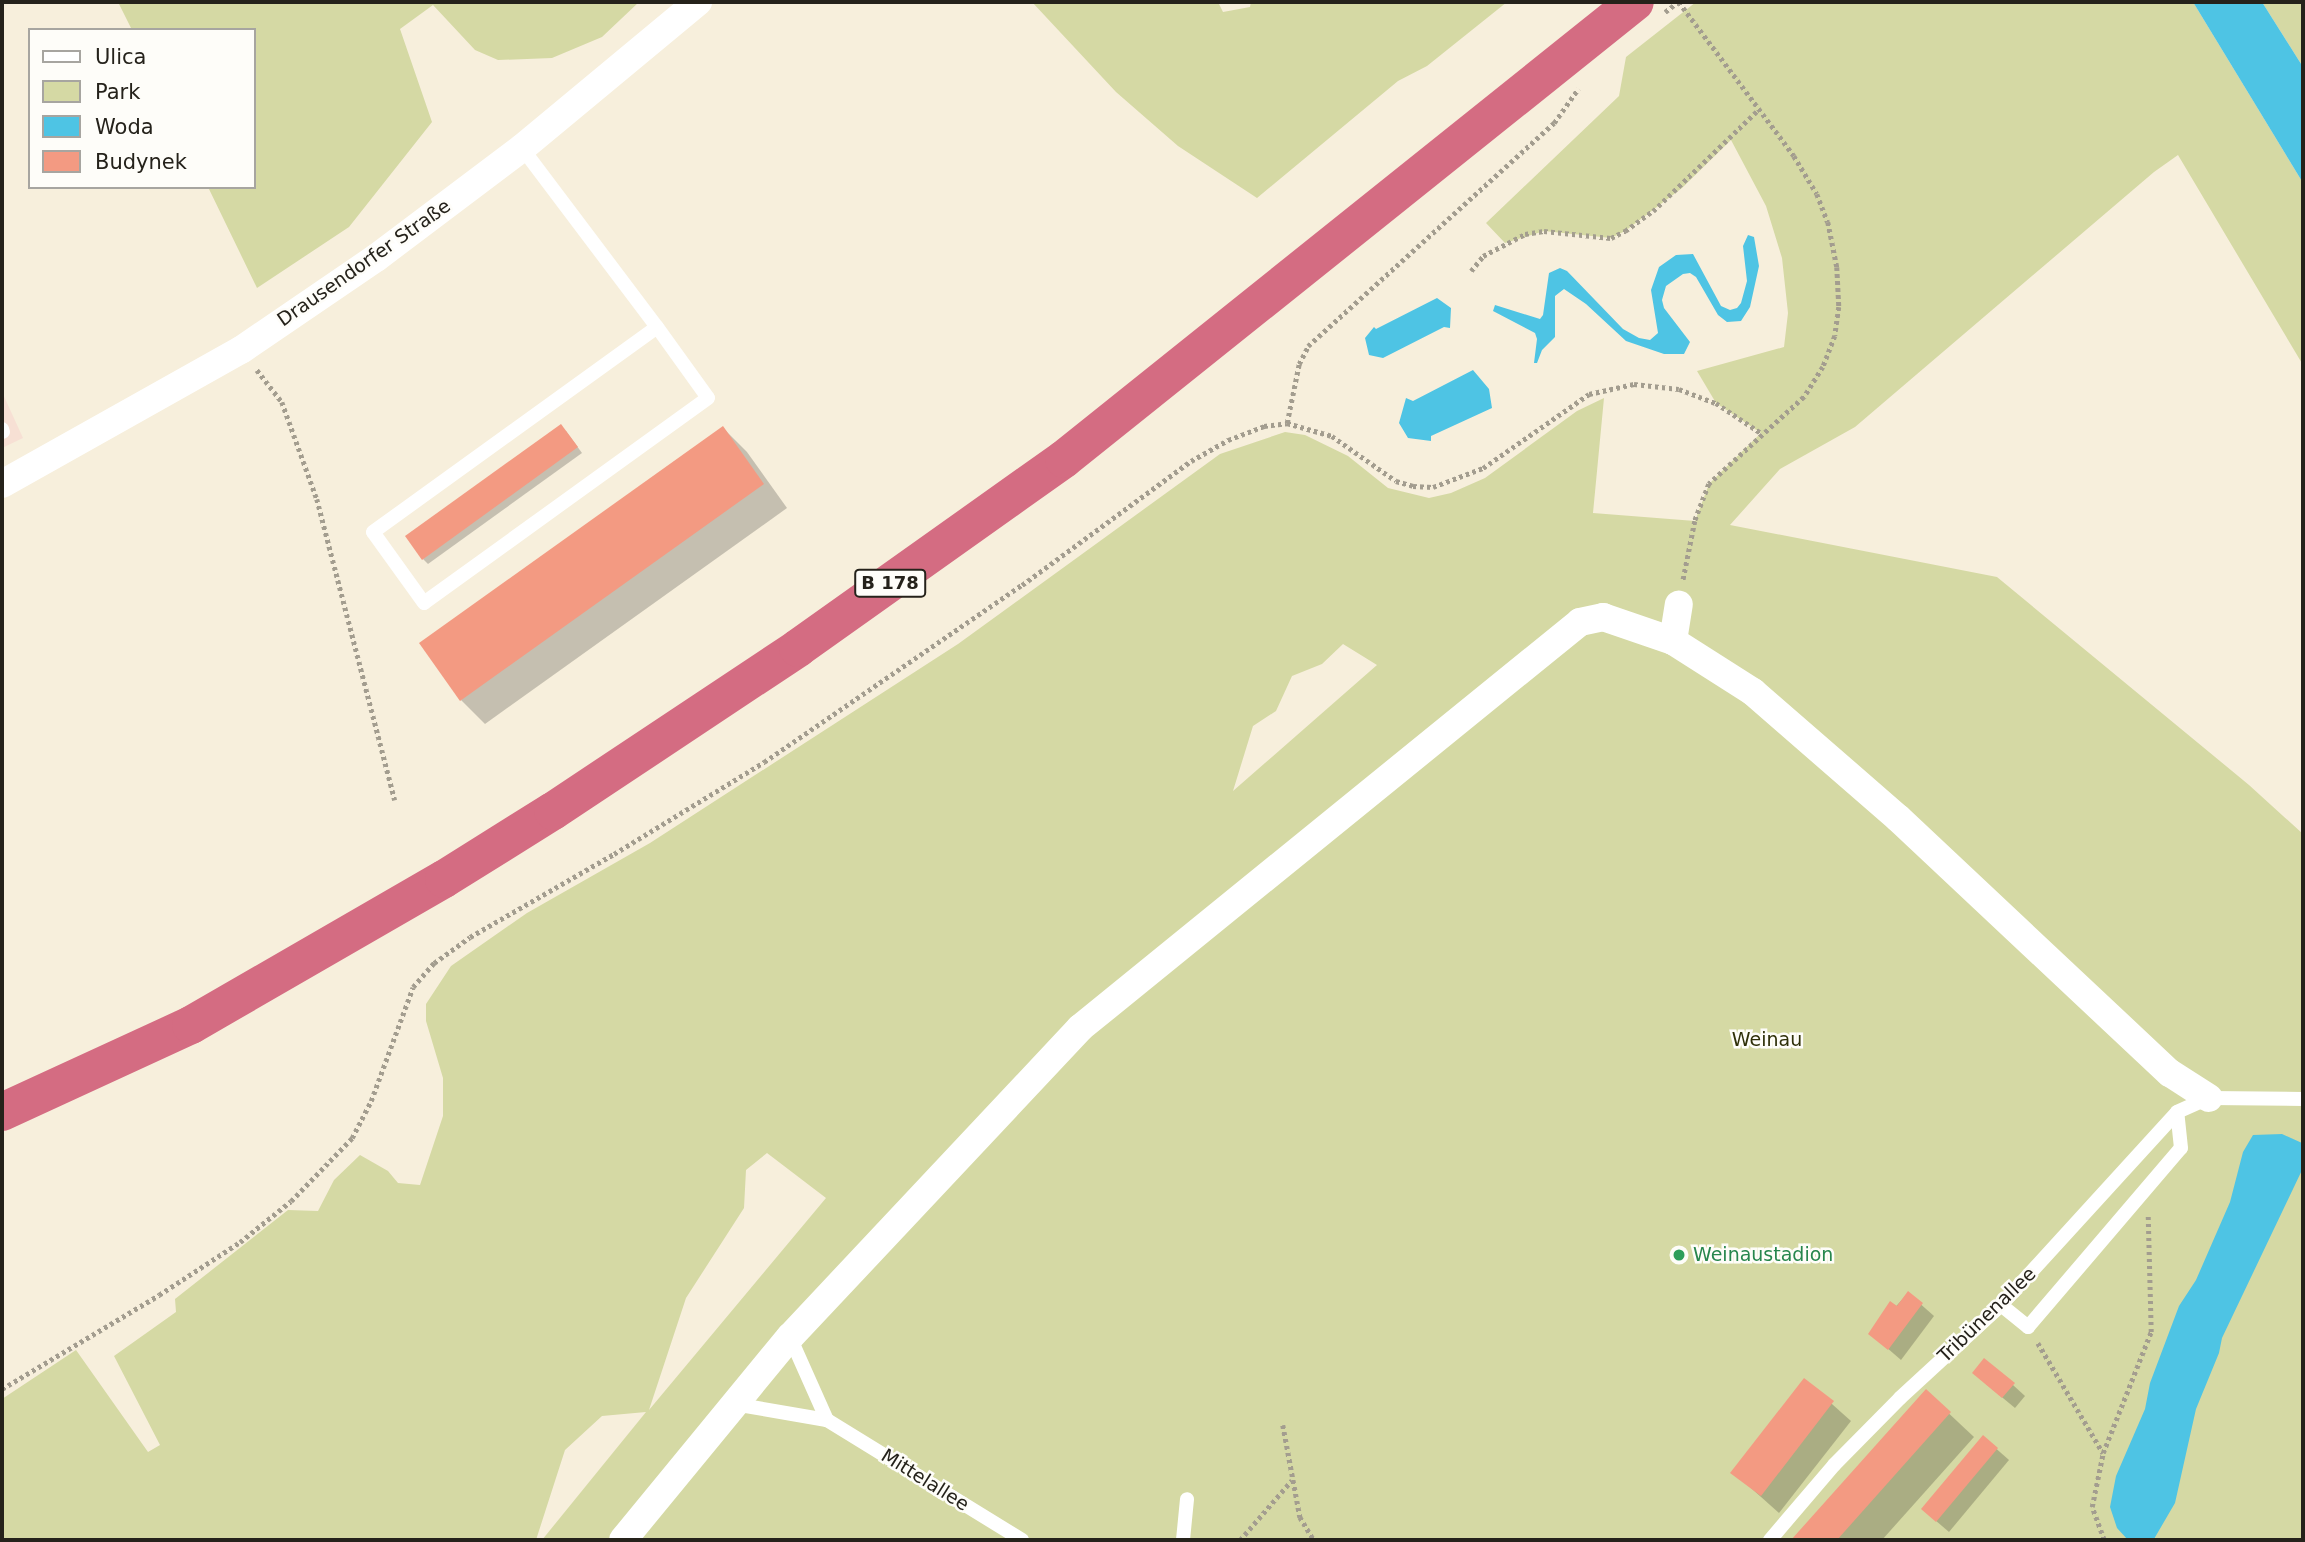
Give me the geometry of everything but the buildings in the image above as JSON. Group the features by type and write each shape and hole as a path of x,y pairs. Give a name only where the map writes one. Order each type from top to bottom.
{"highway":[{"name":"B 178","path":"2,1112 191,1025 444,879 553,811 798,648 1064,459 1635,2"}],"street":[{"name":"Drausendorfer Straße","path":"2,484 241,349 376,258 522,148 698,2"},
{"path":"1673,641 1679,604"},
{"path":"623,1540 790,1337 1080,1028 1580,622 1603,617 1673,641 1753,692 1898,818 2171,1073 2209,1098"}],"lane":[{"path":"522,148 657,327 708,398 424,603 373,532 657,327"},
{"path":"2209,1098 2303,1099"},
{"name":"Tribünenallee","path":"1770,1540 1834,1465 1900,1398 2001,1305 2177,1112 2209,1098"},
{"path":"2001,1305 2028,1327 2181,1148 2177,1112"},
{"path":"790,1337 827,1420"},
{"name":"Mittelallee","path":"734,1404 827,1420 1022,1540"},
{"path":"1184,1540 1188,1499"}],"path":[{"path":"1679,2 1794,156 1817,194 1828,222 1838,267 1839,307 1835,336 1823,367 1804,397 1783,418 1761,433 1709,484 1695,521 1679,604"},
{"path":"1287,423 1299,364 1308,346 1554,123 1582,84"},
{"path":"1471,271 1483,256 1525,234 1544,231 1611,238 1625,231 1653,211 1758,110"},
{"path":"241,349 282,402 317,499 394,800"},
{"path":"2,1389 159,1295 240,1242 291,1201 352,1138 371,1101 413,987 434,963 470,937 614,854 764,762 1022,585 1191,461 1227,440 1264,426 1287,423 1332,436 1396,481 1413,486 1433,487 1483,468 1589,394 1634,384 1679,389 1716,402 1761,433"},
{"path":"2104,1540 2092,1507 2103,1453 2151,1332 2148,1188"},
{"path":"2028,1327 2103,1453"},
{"path":"1283,1425 1300,1517 1314,1540"},
{"path":"1240,1540 1293,1479"}],"shaded area":[{"path":"2,392 23,438 2,448"}],"green space":[{"path":"118,2 639,2 602,37 552,58 498,60 475,50 433,5 400,29 432,122 349,227 257,288 209,189 256,189 256,28 131,28"},
{"path":"1032,2 1218,2 1223,12 1250,7 1251,2 1507,2 1427,66 1398,81 1257,198 1178,146 1116,92"},
{"name":"Weinau","path":"1696,2 2193,2 2303,183 2303,365 2178,155 2154,172 1855,427 1780,469 1730,525 1997,577 2249,785 2303,834 2303,1540 542,1540 646,1412 602,1416 565,1450 536,1540 2,1540 2,1399 76,1350 148,1452 160,1445 114,1356 176,1312 175,1299 288,1210 318,1211 334,1180 360,1155 388,1171 398,1183 420,1185 443,1116 443,1078 426,1021 426,1004 451,966 527,913 650,843 958,644 1220,454 1285,432 1305,435 1348,456 1388,488 1429,498 1451,493 1485,478 1577,411 1604,398 1593,513 1695,521 1709,484 1761,433 1716,403 1697,371 1784,347 1788,313 1782,258 1766,206 1731,140 1682,188 1625,231 1611,238 1544,231 1505,243 1486,223 1619,96 1626,57","holes":["1343,644 1377,665 1233,791 1253,726 1276,711 1292,676 1322,664","767,1153 826,1198 649,1410 686,1298 744,1208 746,1170"]},
{"path":"2262,2 2303,2 2303,67"}],"water":[{"path":"2193,2 2262,2 2303,67 2303,183"},
{"path":"1748,235 1754,237 1759,266 1750,307 1741,321 1727,322 1718,315 1696,277 1690,273 1683,274 1666,286 1662,300 1664,308 1690,342 1684,354 1664,354 1626,341 1586,304 1564,289 1555,296 1555,337 1542,350 1537,363 1534,363 1537,339 1535,333 1493,311 1495,305 1540,319 1543,315 1549,273 1560,268 1567,271 1623,329 1639,338 1650,340 1658,333 1651,290 1659,267 1676,255 1693,254 1721,306 1730,310 1737,308 1747,281 1743,246"},
{"path":"1437,298 1451,308 1450,328 1444,327 1383,358 1369,355 1365,338 1374,327 1376,329"},
{"path":"1473,370 1489,389 1492,408 1431,436 1431,441 1408,438 1399,423 1406,398 1413,401"},
{"path":"2282,1134 2302,1143 2303,1168 2222,1338 2219,1353 2196,1409 2175,1503 2154,1539 2128,1540 2117,1528 2110,1507 2116,1476 2145,1409 2150,1383 2179,1306 2196,1280 2230,1202 2243,1152 2253,1135"}],"place":[{"name":"Weinaustadion","path":"1679,1255"}]}
